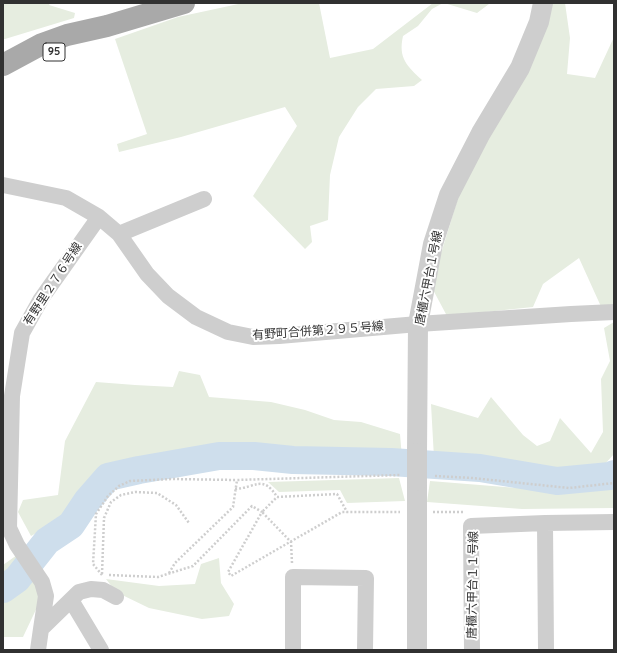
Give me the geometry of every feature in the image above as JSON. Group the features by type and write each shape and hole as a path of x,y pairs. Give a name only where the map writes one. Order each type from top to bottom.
{"main road":[{"name":"95","path":"3,64 42,44 67,35 106,26 184,3"},
{"name":"95","path":"3,78 11,72 106,26"},
{"path":"3,48 42,44"}],"street":[{"name":"唐櫃六甲台１号線","path":"417,650 418,324 433,244 449,195 481,133 520,68 539,22 543,3"},
{"name":"有野町合併第２９５号線","path":"3,185 66,198 99,217 119,234 146,274 168,296 196,317 228,332 253,337 266,337 418,324 614,312"},
{"path":"119,234 204,199"},
{"name":"有野里２７６号線","path":"41,629 46,596 42,582 17,545 9,528 12,396 22,333 40,299 99,217"},
{"path":"546,650 545,523 614,522"},
{"name":"唐櫃六甲台１１号線","path":"472,650 471,526 545,523"},
{"path":"293,650 293,577 366,578 365,650"},
{"path":"38,650 41,629 79,592 91,589 103,590 116,597"},
{"path":"71,600 101,650"}],"path":[{"path":"293,577 291,542 262,512 252,506 193,566 158,577 102,575 93,564 96,514 108,496 119,486 130,481 137,480 417,477 472,478 569,488 614,483"},
{"path":"169,573 175,563 233,507 237,480"},
{"path":"235,489 244,489 254,484 262,484 272,489 277,497"},
{"path":"96,590 102,575 104,518 111,502 121,495 135,492 157,493 176,505 190,523"},
{"path":"347,512 337,494 277,497 262,512 228,572 231,576 342,512 347,512 417,512"}],"shaded area":[{"path":"5,3 50,3 49,5 75,13 74,18 3,39 3,5"},
{"path":"243,3 319,3 330,58 373,49 433,3 443,3 432,9 418,26 403,36 402,50 405,61 422,80 414,86 376,89 358,107 339,137 330,175 328,220 310,226 312,242 305,249 253,196 297,126 285,107 181,137 119,152 117,144 147,134 115,39 178,17"},
{"path":"444,3 488,3 489,4 477,13"},
{"path":"548,3 565,3 570,38 567,74 595,78 614,37 614,309 603,311 579,258 543,284 533,307 447,316 431,286 466,172"},
{"path":"614,322 614,454 604,465 558,476 434,458 431,404 478,418 491,397 523,435 537,446 550,441 560,418 591,453 603,432 601,379 610,361 604,328"},
{"path":"179,371 200,375 209,397 271,402 305,410 334,420 361,422 400,434 402,458 299,457 244,452 95,475 80,509 31,536 18,512 23,500 58,495 65,441 96,382 173,387"},
{"path":"399,478 405,501 347,503 340,490 279,492 268,482"},
{"path":"430,481 567,492 614,489 614,508 522,509 427,502"},
{"path":"17,555 34,575 41,599 23,637 4,637 3,565"},
{"path":"219,558 221,583 234,604 229,616 202,619 149,608 116,592 106,579 159,586 195,584 201,564"}],"waterway":[{"path":"3,589 17,579 47,541 71,525 87,501 108,477 139,470 219,456 254,456 293,460 391,462 480,468 557,481 610,476 614,474"}]}
